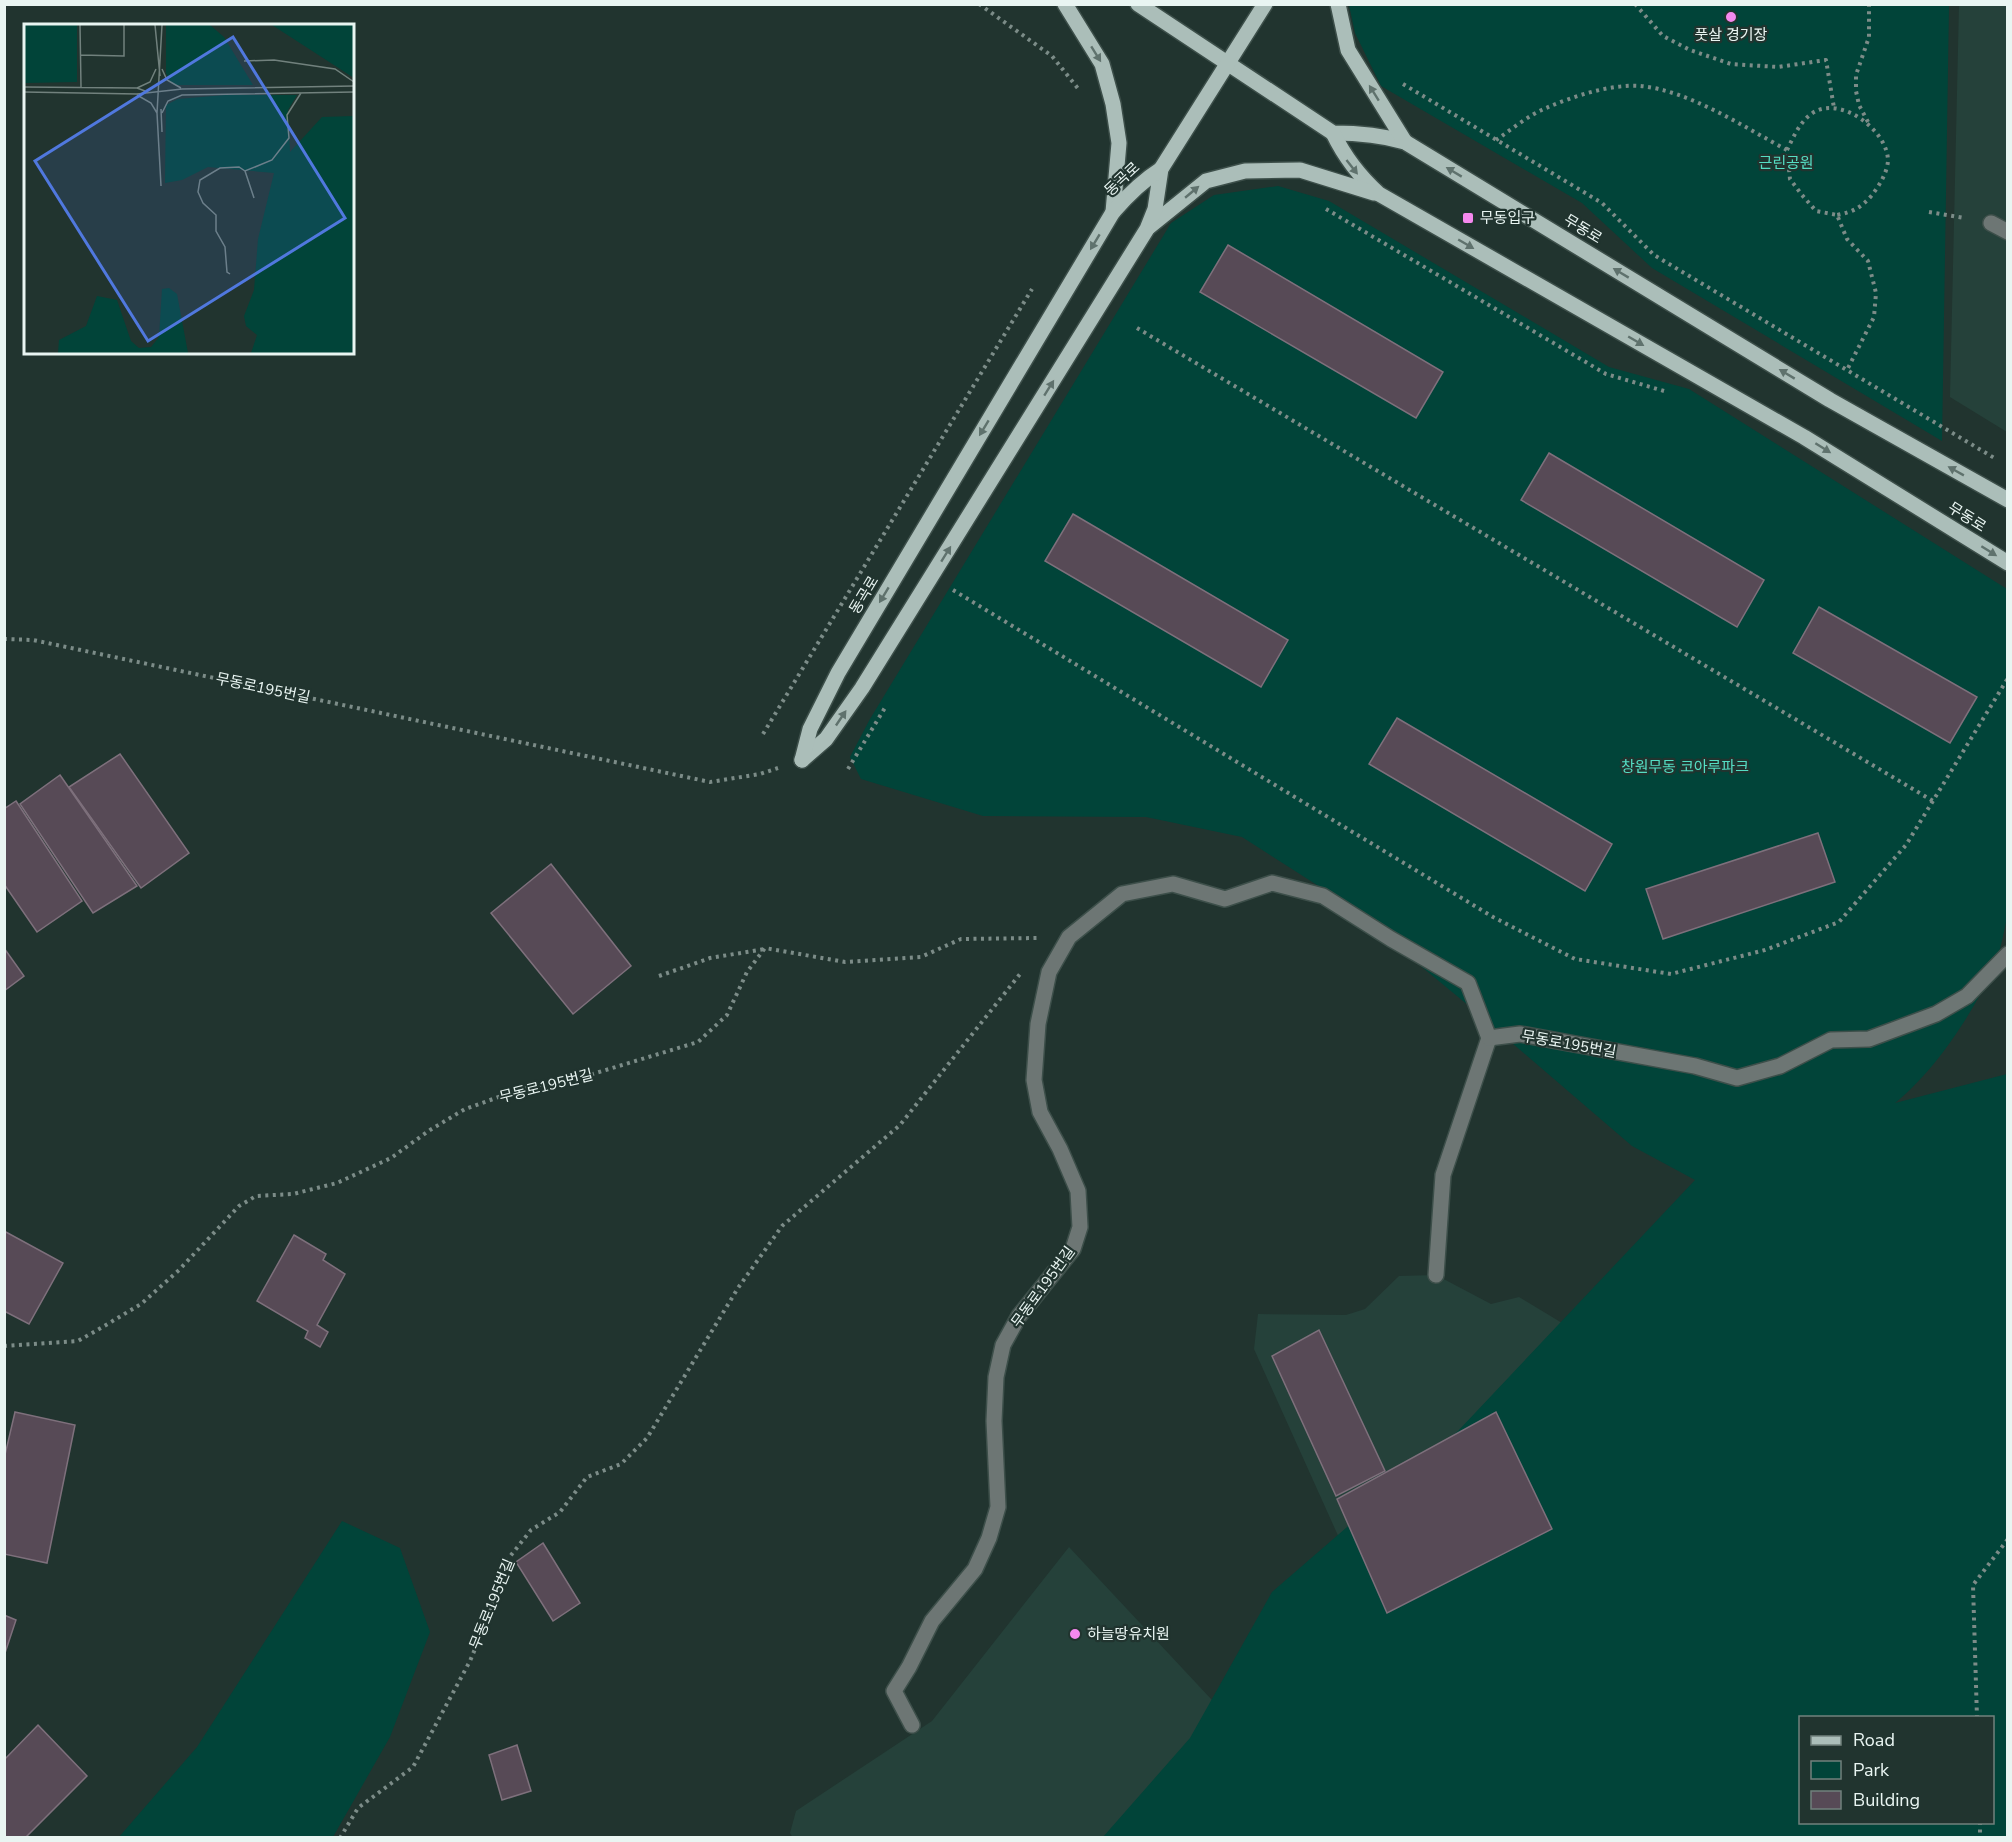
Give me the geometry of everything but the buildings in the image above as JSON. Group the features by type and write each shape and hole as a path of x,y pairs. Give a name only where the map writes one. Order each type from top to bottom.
{"main road":[{"path":"1065,4 1102,64 1113,104 1119,143 1113,212"},
{"path":"1138,4 1333,133 1344,156 1379,194"},
{"path":"1161,169 1265,4"},
{"path":"1338,4 1348,50 1405,142"},
{"name":"무동로","path":"1333,133 1382,136 1405,142 1830,400 2007,500"},
{"name":"동곡로","path":"802,760 810,729 838,673 1113,212 1136,187 1161,169"},
{"name":"동곡로","path":"802,760 826,739 862,688 1147,229 1155,209 1161,169"},
{"path":"1147,229 1206,181 1245,171 1300,170 1379,194"},
{"name":"무동로","path":"1379,194 1804,437 2007,562"}],"lane":[{"path":"1991,223 2007,232"},
{"name":"무동로195번길","path":"912,1725 894,1691 932,1621 975,1569 989,1538 998,1507 994,1421 996,1377 1003,1345 1019,1316 1073,1248 1080,1227 1078,1191 1060,1149 1040,1112 1034,1080 1038,1024 1049,972 1069,937 1122,894 1173,884 1225,899 1272,883 1323,896 1468,983 1489,1038 1520,1034 1695,1066 1737,1078 1780,1066 1831,1040 1869,1039 1936,1014 1967,996 2007,954"},
{"path":"1436,1275 1443,1175 1489,1038"}],"path":[{"path":"979,4 1052,56 1080,92"},
{"path":"1635,4 1663,36 1690,50 1731,64 1778,67 1826,60 1834,108"},
{"path":"1869,4 1869,37 1856,75 1856,91 1858,105 1882,142 1888,161 1883,179 1865,204 1852,213 1837,215 1815,211 1790,179 1787,150 1803,121 1815,111 1834,108 1852,112 1870,125"},
{"path":"1400,82 1602,203 1654,255 1998,459"},
{"path":"1496,140 1545,108 1611,88 1640,86 1676,95 1709,108 1787,150"},
{"path":"1324,208 1606,374 1669,393"},
{"path":"1929,212 1991,223"},
{"path":"1837,215 1847,239 1868,261 1876,292 1874,317 1847,370"},
{"path":"763,734 1036,282"},
{"path":"1137,328 1934,801"},
{"path":"932,577 1493,917 1575,959 1671,974 1765,950 1839,922 1906,845 2007,678"},
{"path":"950,602 956,592"},
{"name":"무동로195번길","path":"4,639 33,640 710,782 760,774 802,760"},
{"path":"848,769 890,700"},
{"path":"659,976 710,958 768,948 845,962 921,957 961,939 1069,937"},
{"name":"무동로195번길","path":"4,1346 78,1341 106,1325 141,1304 179,1270 239,1206 256,1196 293,1194 337,1183 391,1158 430,1130 465,1109 524,1088 586,1076 698,1042 727,1015 747,972 765,948 768,948"},
{"name":"무동로195번길","path":"340,1838 358,1808 413,1767 470,1661 488,1618 508,1559 531,1530 560,1512 587,1478 621,1464 647,1438 738,1288 782,1226 900,1125 932,1088 1018,975 1027,969"},
{"path":"1977,1716 1973,1585 2007,1539"}],"shaded area":[{"path":"1959,5 2007,5 2007,432 1950,397"},
{"path":"1436,1275 1491,1304 1519,1297 1577,1332 1381,1631 1254,1349 1258,1314 1346,1315 1365,1309 1399,1276"},
{"name":"하늘땅유치원","path":"1069,1547 1282,1775 1222,1837 793,1838 790,1833 796,1811 932,1721"}],"green space":[{"name":"근린공원","path":"1349,5 1949,5 1942,441 1652,268 1582,203 1381,86 1355,33"},
{"name":"창원무동 코아루파크","path":"1278,186 1329,201 1609,367 1689,389 2007,589 2007,918 1995,965 1973,1006 1950,1042 1924,1076 1895,1103 2007,1074 2007,1837 1103,1837 1190,1738 1272,1592 1458,1431 1695,1180 1632,1146 1342,901 1242,837 1146,817 983,816 861,779 850,757 870,719 1171,223 1214,195"},
{"path":"342,1521 400,1548 430,1632 390,1737 333,1837 119,1837 197,1747"}],"place":[{"name":"풋살 경기장","path":"1731,17"},
{"name":"무동입구","path":"1468,218"},
{"name":"하늘땅유치원","path":"1075,1634"}]}
